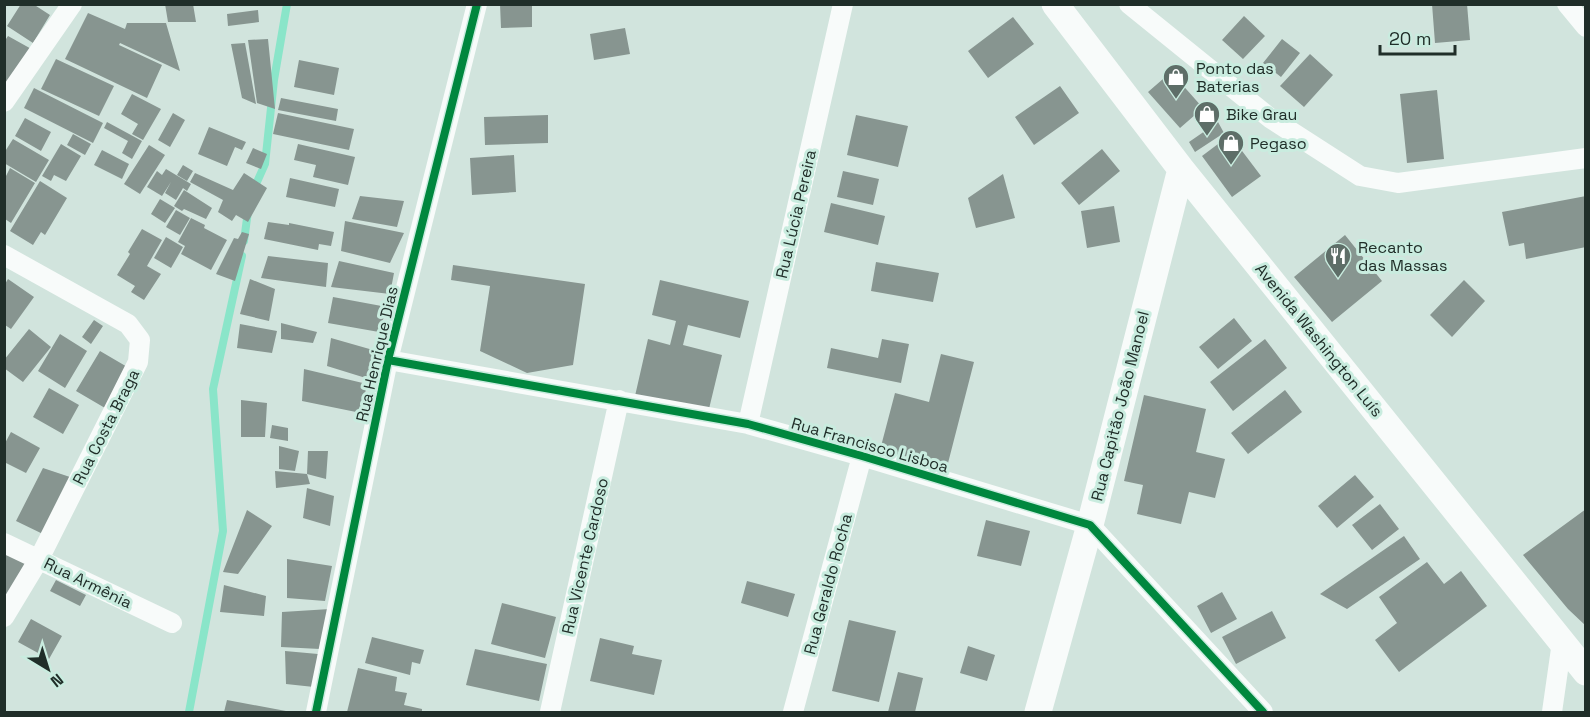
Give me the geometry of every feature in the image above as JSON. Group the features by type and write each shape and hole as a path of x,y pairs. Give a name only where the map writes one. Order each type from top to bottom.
{"main road":[{"name":"Avenida Washington Luís","path":"1055,4 1181,169 1586,672"},
{"name":"Rua Capitão João Manoel","path":"1038,712 1090,525 1181,169"}],"street":[{"path":"4,102 72,4"},
{"name":"Rua Henrique Dias","path":"316,712 388,360 477,4"},
{"name":"Rua Lúcia Pereira","path":"748,424 843,4"},
{"path":"1130,4 1270,118 1360,176 1398,183 1586,158"},
{"path":"1567,4 1586,27"},
{"name":"Rua Costa Braga","path":"4,255 128,324 140,340 138,362 39,559 4,617"},
{"name":"Rua Francisco Lisboa","path":"388,360 748,424 1090,525"},
{"name":"Rua Vicente Cardoso","path":"550,712 619,400"},
{"name":"Rua Geraldo Rocha","path":"793,712 862,456"},
{"path":"1090,525 1263,712"},
{"name":"Rua Armênia","path":"4,543 172,623"},
{"path":"1552,712 1562,642"}],"building":[{"path":"21,4 33,4 50,15 33,43 7,26"},
{"path":"165,4 193,4 196,22 168,22"},
{"path":"500,4 532,4 532,27 501,28"},
{"path":"1432,4 1467,4 1470,40 1435,43"},
{"path":"258,10 259,22 228,26 227,14"},
{"path":"88,13 125,29 127,23 166,23 180,71 120,43 119,45 162,65 147,98 65,59"},
{"path":"1244,16 1265,36 1243,59 1222,40"},
{"path":"1013,17 1034,44 988,78 968,51"},
{"path":"625,28 630,54 594,60 590,34"},
{"path":"8,36 35,51 4,86 4,42"},
{"path":"268,39 275,109 257,103 248,40"},
{"path":"1282,39 1300,53 1281,77 1263,63"},
{"path":"245,43 256,104 242,98 231,44"},
{"path":"1310,54 1333,75 1304,107 1280,86"},
{"path":"56,59 114,86 99,116 41,89"},
{"path":"299,60 339,68 334,95 294,87"},
{"name":"Ponto das Baterias","path":"1171,72 1203,108 1180,128 1148,92"},
{"path":"1060,86 1079,113 1034,145 1015,117"},
{"path":"34,88 103,123 93,143 24,108"},
{"path":"1437,90 1444,159 1407,163 1400,94"},
{"path":"132,94 161,109 143,140 132,134 138,124 121,114"},
{"path":"281,98 338,109 336,121 278,110"},
{"path":"173,113 185,120 170,147 158,140"},
{"path":"278,113 354,129 349,150 273,134"},
{"path":"548,115 548,143 485,145 484,117"},
{"path":"856,115 908,126 898,167 847,155"},
{"path":"25,118 51,132 41,151 15,136"},
{"path":"107,122 142,141 132,159 122,153 128,141 104,128"},
{"name":"Bike Grau","path":"1218,122 1224,133 1195,152 1189,142"},
{"path":"209,127 246,142 242,150 235,147 227,166 198,154"},
{"path":"73,134 91,144 85,155 67,145"},
{"name":"Pegaso","path":"1230,135 1261,176 1232,197 1202,156"},
{"path":"13,139 49,160 36,182 4,163 4,153"},
{"path":"61,144 81,156 66,181 54,175 51,181 42,176"},
{"path":"298,144 355,157 348,185 313,177 316,165 294,160"},
{"path":"149,145 165,155 140,194 124,184"},
{"path":"253,148 267,154 261,169 246,163"},
{"path":"1102,149 1120,171 1079,205 1061,183"},
{"path":"102,150 129,164 122,179 94,165"},
{"path":"514,155 516,192 472,195 470,158"},
{"path":"183,165 193,171 187,181 177,175"},
{"path":"10,168 35,183 11,223 5,219 5,178"},
{"path":"166,169 191,184 187,191 183,188 176,200 165,193 171,182 162,196 147,187 157,171 162,175"},
{"path":"843,171 879,179 873,205 837,197"},
{"path":"195,173 233,190 244,173 267,188 248,222 236,215 232,221 218,212 223,200 190,182"},
{"path":"1003,174 1015,218 976,228 968,198"},
{"path":"290,178 339,189 335,207 286,197"},
{"path":"40,181 67,198 45,235 41,232 33,245 10,231"},
{"path":"184,190 212,208 206,219 174,206"},
{"path":"360,196 404,201 397,227 352,219"},
{"path":"1586,196 1586,247 1526,259 1524,243 1509,246 1502,212"},
{"path":"160,199 175,208 165,223 151,214"},
{"path":"831,203 885,216 878,245 824,232"},
{"path":"1114,206 1120,242 1087,248 1081,211"},
{"path":"176,210 190,218 180,235 166,227"},
{"path":"191,218 227,240 211,270 181,254 185,246 178,242"},
{"path":"345,221 404,233 390,263 341,251"},
{"path":"268,222 289,225 289,223 334,232 331,246 319,244 318,250 264,239"},
{"path":"142,229 162,240 147,266 161,274 144,300 131,292 135,286 117,275"},
{"path":"242,232 249,234 235,281 216,274 234,238 238,239"},
{"name":"Recanto das Massas","path":"1345,235 1382,281 1332,322 1294,277"},
{"path":"166,237 183,247 171,268 154,258"},
{"path":"268,256 328,263 326,287 261,278"},
{"path":"339,261 394,273 390,294 331,287"},
{"path":"876,262 939,273 933,302 871,291"},
{"path":"453,265 585,284 573,365 527,373 480,351 490,286 451,280"},
{"path":"8,279 34,297 11,329 5,325 5,284"},
{"path":"250,279 275,289 269,321 240,314"},
{"path":"660,280 749,301 740,338 688,325 683,345 722,355 708,413 635,396 648,339 670,345 676,321 652,315"},
{"path":"1464,280 1485,301 1452,337 1430,315"},
{"path":"333,297 387,307 379,332 328,323"},
{"path":"1234,318 1252,341 1218,369 1199,347"},
{"path":"94,320 103,326 91,344 82,337"},
{"path":"281,323 317,332 313,343 281,339"},
{"path":"240,324 277,331 272,353 237,348"},
{"path":"29,329 51,347 23,382 4,368 4,360"},
{"path":"60,334 87,351 65,388 38,371"},
{"path":"331,338 380,352 369,379 327,366"},
{"path":"882,339 909,344 901,383 827,368 831,348 878,358"},
{"path":"1265,339 1287,368 1233,411 1210,382"},
{"path":"100,351 129,368 105,408 76,391"},
{"path":"941,354 974,362 947,467 880,450 895,393 929,402"},
{"path":"304,369 367,384 361,413 302,401"},
{"path":"49,388 79,405 63,434 33,417"},
{"path":"1285,390 1302,412 1248,454 1231,433"},
{"path":"1144,395 1206,409 1196,452 1225,459 1215,498 1189,492 1181,524 1137,514 1143,485 1124,481"},
{"path":"241,400 267,403 265,437 241,437"},
{"path":"272,425 288,428 288,441 270,438"},
{"path":"11,432 40,448 26,473 4,462 4,445"},
{"path":"279,446 299,451 295,471 279,469"},
{"path":"308,451 328,451 326,479 307,474"},
{"path":"43,468 76,479 47,536 16,521"},
{"path":"275,471 307,474 310,484 276,488"},
{"path":"1355,475 1374,497 1337,528 1318,506"},
{"path":"307,488 334,496 330,526 303,518"},
{"path":"1380,504 1399,529 1372,550 1352,525"},
{"path":"1586,509 1586,626 1568,609 1523,555"},
{"path":"247,510 272,526 238,574 223,572"},
{"path":"986,520 1030,531 1021,566 977,556"},
{"path":"1404,536 1420,559 1347,609 1320,594"},
{"path":"4,546 28,562 4,600"},
{"path":"287,559 332,566 325,601 287,598"},
{"path":"1427,562 1444,584 1461,571 1487,606 1399,672 1375,640 1397,623 1379,597"},
{"path":"56,580 86,595 80,606 50,591"},
{"path":"747,581 795,594 788,617 741,603"},
{"path":"224,585 266,596 264,616 220,612"},
{"path":"1222,592 1237,619 1211,633 1197,606"},
{"path":"502,603 556,617 545,658 491,644"},
{"path":"330,609 320,649 281,647 282,612"},
{"path":"1272,611 1286,638 1236,664 1222,637"},
{"path":"31,619 62,636 49,659 18,642"},
{"path":"849,620 896,631 879,702 832,691"},
{"path":"372,637 424,650 420,664 412,662 410,675 365,663"},
{"path":"600,638 634,646 632,654 662,660 654,695 590,681"},
{"path":"968,646 995,655 987,681 960,673"},
{"path":"475,649 547,664 539,701 466,685"},
{"path":"285,651 318,654 314,687 286,684"},
{"path":"358,668 397,677 395,691 407,693 404,705 422,709 422,712 347,712"},
{"path":"898,672 923,678 915,712 888,712"},
{"path":"227,700 286,711 286,712 224,712"}],"waterway":[{"path":"253,191 265,164 274,80 287,4"},
{"path":"244,241 248,211"},
{"path":"189,712 223,531 213,389 242,256"}],"cycle path":[{"path":"316,712 388,360 477,4"},
{"path":"388,360 748,424 1090,525 1263,712"}],"place":[{"name":"Ponto das Baterias","path":"1176,100"},
{"name":"Bike Grau","path":"1207,137"},
{"name":"Pegaso","path":"1231,166"},
{"name":"Recanto das Massas","path":"1338,279"}]}
